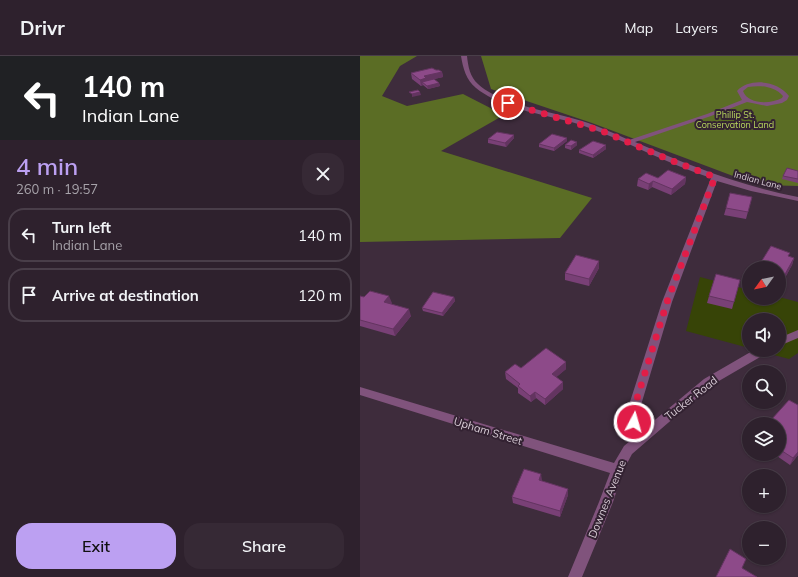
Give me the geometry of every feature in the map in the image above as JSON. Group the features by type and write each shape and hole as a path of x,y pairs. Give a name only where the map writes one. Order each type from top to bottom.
{"street":[{"name":"Indian Lane","path":"464,56 471,80 478,87 497,98 521,107 585,125 715,177 798,199"},
{"path":"629,142 709,115 747,100 762,104 776,103 785,99 786,96 780,89 774,87 752,85 746,86 740,91 742,97 747,100"},
{"path":"642,437 634,422 635,405 667,302 715,177"},
{"path":"786,339 798,334"},
{"name":"Tucker Road","path":"642,437 708,382 751,357"},
{"name":"Upham Street","path":"360,391 617,470"},
{"name":"Downes Avenue","path":"575,577 606,502 617,470 628,450 642,437"}],"green space":[{"path":"360,56 417,56 400,66 382,96 407,106 463,94 504,115 441,151 592,198 560,238 360,242"},
{"name":"Phillip St. Conservation Land","path":"481,56 798,56 798,186 757,185 592,123 491,89"},
{"path":"700,277 742,288 742,305 786,305 786,299 798,302 798,353 789,359 782,357 786,357 786,313 742,313 742,346 686,331"}],"building":[{"path":"432,68 442,72 424,76 426,78 420,80 411,73"},
{"path":"434,79 439,83 427,86 422,82"},
{"path":"418,90 420,92 412,94 409,92"},
{"path":"497,132 514,135 505,143 488,139"},
{"path":"552,134 567,138 554,148 539,144"},
{"path":"571,140 577,142 571,146 565,145"},
{"path":"593,141 606,145 593,155 579,150"},
{"path":"787,168 798,171 798,179 783,176"},
{"path":"668,170 686,177 672,189 653,181 649,184 638,179 646,173 658,178"},
{"path":"730,193 752,197 748,212 726,208"},
{"path":"771,246 790,253 788,256 794,258 786,272 786,261 762,261"},
{"path":"576,255 599,261 589,279 565,273"},
{"path":"716,274 740,280 734,302 709,296"},
{"path":"370,291 389,296 384,302 409,309 393,329 360,320 360,296 364,297"},
{"path":"433,292 454,297 442,313 422,308"},
{"path":"546,348 566,362 552,374 563,382 545,399 535,392 530,396 518,386 520,384 505,372 515,364 521,368"},
{"path":"789,400 798,405 798,452 793,458 786,454 786,417 774,417 781,409 786,409 786,403"},
{"path":"524,469 541,474 539,480 568,489 560,511 512,497"},
{"path":"730,549 742,556 742,565 743,565 742,568 757,577 716,577"}],"route":[{"path":"508,103 536,110 602,131 697,171 715,177 667,302 635,405 634,422"}]}
